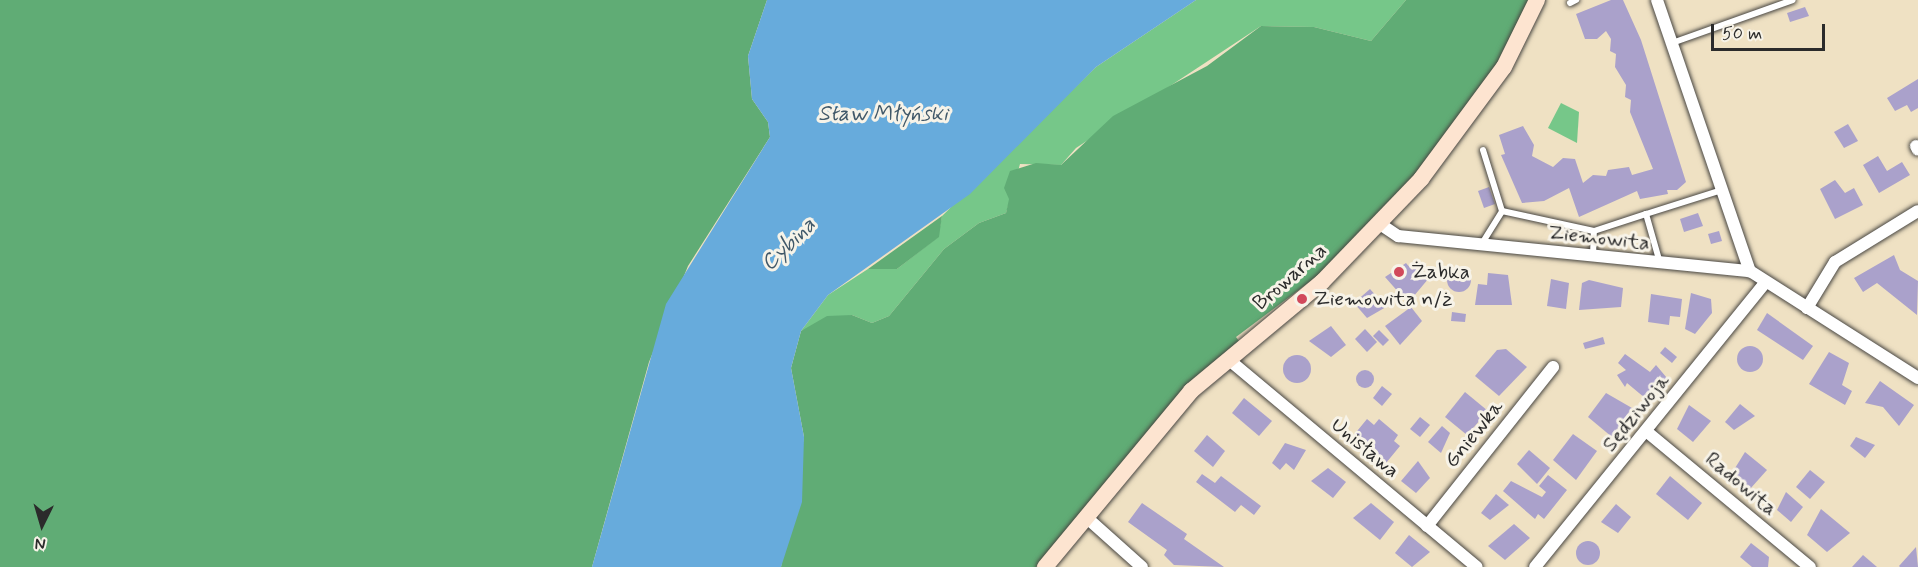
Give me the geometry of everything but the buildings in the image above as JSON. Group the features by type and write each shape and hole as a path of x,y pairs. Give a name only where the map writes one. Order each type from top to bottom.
{"street":[{"name":"Browarna","path":"1045,567 1177,406 1228,359 1322,282 1380,224 1504,67 1538,0"},
{"path":"1657,0 1750,271 1765,284 1918,378"},
{"path":"1807,308 1835,262 1918,211"},
{"name":"Ziemowita","path":"1380,224 1398,236 1660,264 1750,271"},
{"name":"Sędziwoja","path":"1535,567 1765,284"},
{"name":"Unisława","path":"1228,359 1477,567"},
{"name":"Gniewka","path":"1427,526 1553,367"},
{"name":"Radowita","path":"1646,431 1810,567"},
{"path":"1086,517 1142,567"}],"lane":[{"path":"1671,43 1793,0"},
{"path":"1483,150 1502,211"},
{"path":"1502,211 1594,231 1722,189"},
{"path":"1480,245 1502,211"},
{"path":"1646,214 1660,264"},
{"path":"1593,257 1594,231"}],"green space":[{"path":"0,0 767,0 748,56 752,99 768,122 770,137 688,266 649,362 592,567 0,567"},
{"path":"1196,0 1406,0 1371,41 1314,27 1261,26 1076,148 1061,165 1020,164 1006,213 979,223 944,249 889,316 872,323 852,315 801,331 828,295 868,269 897,269 938,237 942,216 1096,67"},
{"path":"1406,0 1529,0 1493,71 1409,182 1316,277 1236,337 1239,341 1192,380 1036,567 781,567 804,437 791,368 801,331 827,316 852,315 872,323 889,316 944,249 979,223 1006,213 1009,199 1004,188 1010,171 1036,163 1061,165 1113,116 1207,66 1261,26 1314,27 1371,41"},
{"path":"1561,103 1579,112 1577,143 1548,128"},
{"path":"942,216 939,237 897,269 868,269"}],"water":[{"name":"Staw Młyński","path":"767,0 1196,0 1096,67 970,194 828,295 801,331 791,368 804,437 802,502 781,567 592,567 666,304 770,137 768,122 752,99 748,56"}],"place":[{"name":"Żabka","path":"1399,272"},
{"name":"Ziemowita n/ż","path":"1302,299"}],"water label":[{"name":"Cybina","path":"789,245"}]}
